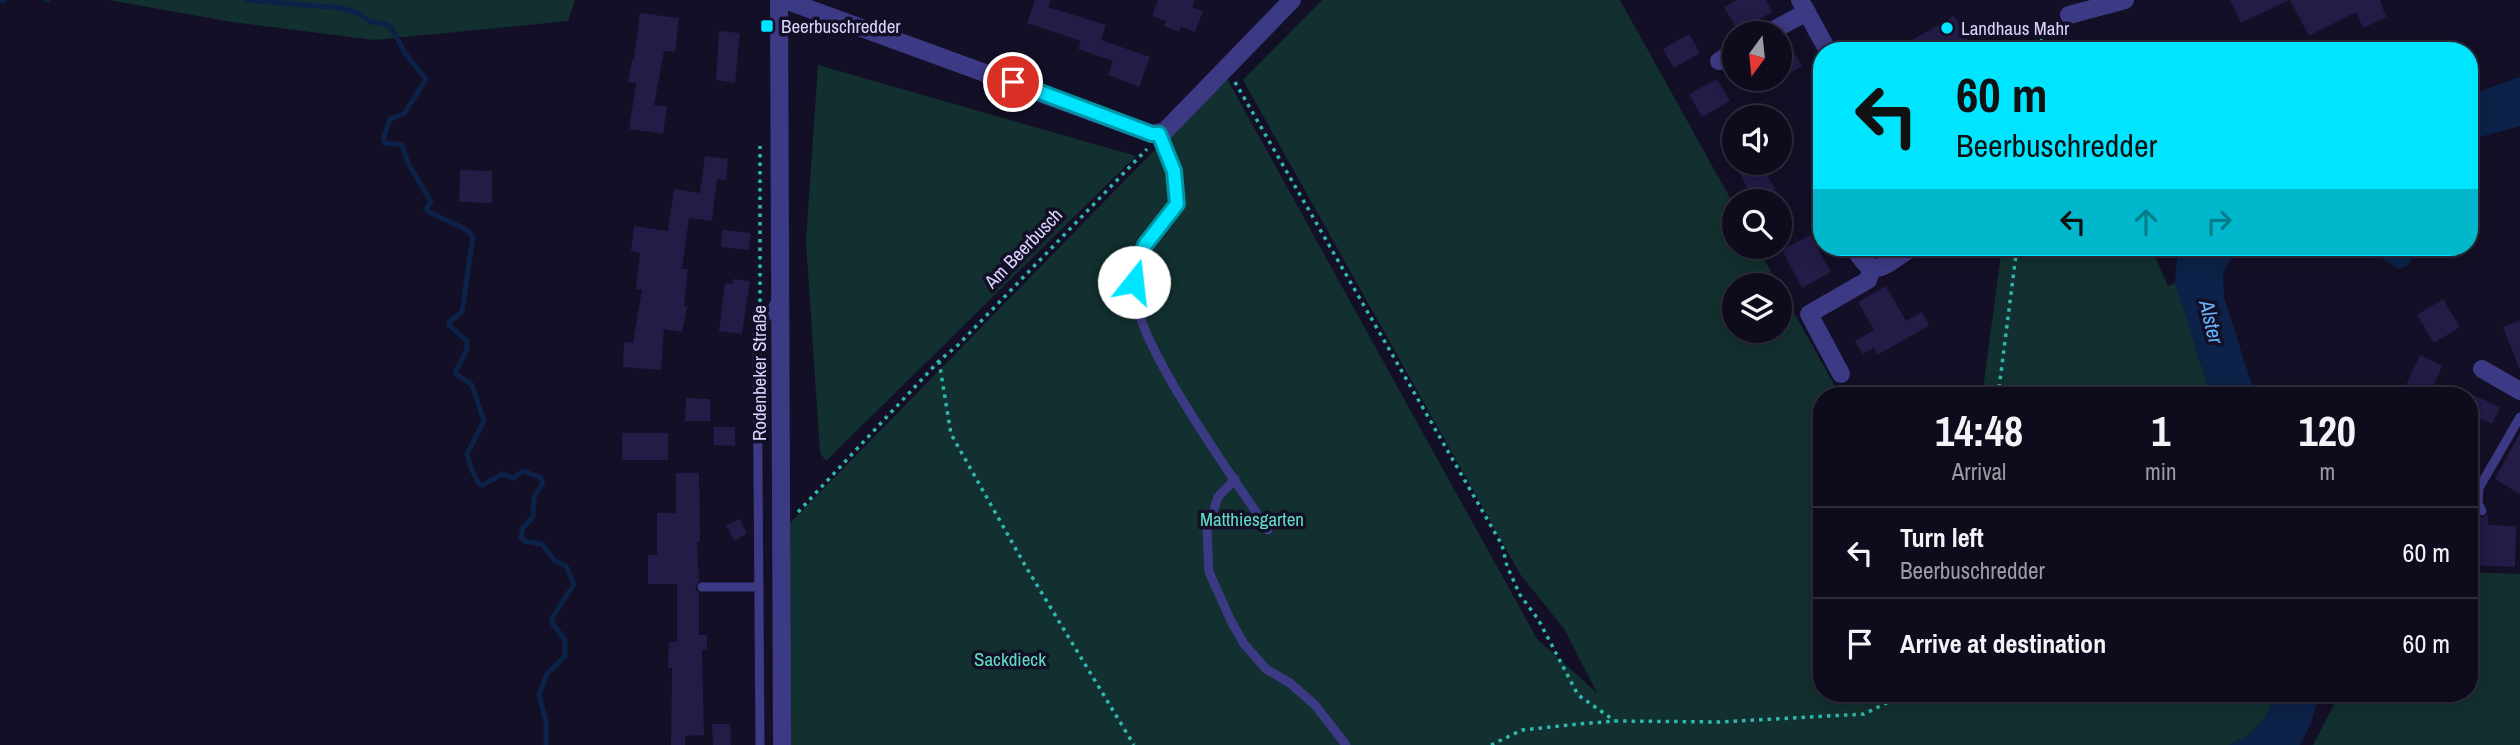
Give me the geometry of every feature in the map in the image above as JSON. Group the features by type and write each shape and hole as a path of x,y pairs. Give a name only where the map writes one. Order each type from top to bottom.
{"street":[{"name":"Rodenbeker Straße","path":"779,0 782,745"},
{"path":"785,0 1152,134 1165,131 1292,0"},
{"path":"2069,15 2125,0"},
{"path":"1784,21 1803,6 1823,42"},
{"path":"1859,256 1863,263 1872,267 1883,267 1900,256"},
{"path":"1841,374 1809,314 1868,280 1872,267"},
{"path":"2482,369 2520,391"}],"lane":[{"path":"1159,134 1174,171 1177,204 1145,245 1134,282 1135,300 1145,331 1178,392 1268,530"},
{"path":"760,745 757,334 780,293"},
{"path":"2482,512 2478,503 2479,488 2520,417"},
{"path":"1235,479 1217,497 1207,531 1209,572 1244,644 1266,669 1290,683 1315,705 1346,745"},
{"path":"702,587 759,587"}],"path":[{"path":"2039,42 2069,15"},
{"path":"1227,68 1502,545 1507,566 1520,595 1538,619 1578,695 1615,721"},
{"name":"Am Beerbusch","path":"781,518 794,516 939,361 958,345 1159,134"},
{"path":"757,334 760,292 760,139"},
{"path":"1999,387 2016,256"},
{"path":"939,361 951,434 1060,625 1134,745"},
{"path":"1492,745 1522,730 1615,721 1720,722 1864,714 1888,702"}],"green space":[{"path":"109,0 575,0 568,21 374,40 232,22"},
{"path":"1322,0 1620,0 1725,189 1722,189 1722,259 1764,259 1772,273 1722,273 1722,343 1792,343 1792,309 1836,387 1813,387 1813,702 2272,702 2269,711 2253,731 2229,745 790,745 786,527 1226,77 1537,639 1597,693 1565,630 1520,574 1243,80"},
{"path":"818,65 1136,156 826,461 820,453 806,241"},
{"path":"2001,256 2155,256 2168,286 2175,283 2208,387 1983,387"},
{"path":"2478,572 2520,574 2520,745 2313,745 2335,702 2478,702"}],"water":[{"path":"2520,77 2520,126 2478,138 2478,92"},
{"name":"Alster","path":"2177,256 2233,256 2223,272 2224,297 2252,387 2208,387 2175,283"},
{"path":"2370,256 2408,256 2412,260 2399,269 2381,258"},
{"path":"2272,702 2317,702 2300,745 2229,745 2253,731 2269,711"}],"building":[{"path":"1035,0 1051,0 1048,7 1106,25 1101,40 1150,57 1139,87 1108,75 1113,61 1078,49 1081,41 1027,23"},
{"path":"1158,0 1195,0 1192,7 1203,11 1195,32 1181,27 1179,32 1164,26 1166,21 1152,16"},
{"path":"1737,0 1766,0 1772,12 1756,21 1732,21 1724,7"},
{"path":"2230,0 2289,0 2241,23"},
{"path":"2290,0 2380,0 2386,17 2363,28 2356,12 2309,36"},
{"path":"640,13 679,18 675,52 664,51 654,105 667,106 663,134 629,129 636,83 628,82 634,60"},
{"name":"Landhaus Mahr","path":"1954,16 1970,42 1913,42 1912,40"},
{"path":"719,31 740,33 735,83 716,80"},
{"path":"1689,34 1700,53 1674,68 1663,49"},
{"path":"1792,49 1802,66 1792,72"},
{"path":"1717,79 1730,101 1702,117 1689,94"},
{"path":"705,156 728,159 726,180 717,179 712,221 689,218 682,269 688,269 684,306 687,306 682,332 664,329 661,370 623,367 624,342 633,343 642,290 636,289 640,253 631,251 634,226 668,231 674,189 700,193"},
{"path":"460,170 492,171 492,203 459,202"},
{"path":"1740,175 1767,175 1775,189 1748,189"},
{"path":"722,230 751,233 749,250 721,247"},
{"path":"1810,235 1813,240 1813,256 1822,256 1831,272 1802,288 1787,259 1792,259 1792,245"},
{"path":"733,279 750,281 742,334 719,331 725,283 732,284"},
{"path":"1886,286 1906,321 1922,312 1929,326 1877,355 1874,348 1863,354 1855,341 1874,330 1858,302"},
{"path":"2443,299 2460,327 2434,343 2417,315"},
{"path":"2520,320 2520,368 2519,368 2503,327"},
{"path":"2420,355 2442,366 2433,387 2428,384 2427,387 2405,387"},
{"path":"2478,397 2500,407 2492,424 2481,419 2478,425"},
{"path":"686,398 710,399 710,421 685,421"},
{"path":"714,427 735,427 735,446 714,445"},
{"path":"622,433 668,433 668,460 622,460"},
{"path":"2520,433 2520,494 2495,479"},
{"path":"676,473 699,473 699,581 695,588 699,593 699,635 707,635 707,650 702,650 704,735 685,736 685,745 671,745 672,668 668,668 669,642 677,642 677,584 648,584 648,555 657,555 657,513 676,513"},
{"path":"2488,514 2488,525 2516,526 2515,567 2478,565 2478,515 2482,518"},
{"path":"740,519 747,534 734,541 726,525"},
{"path":"712,724 730,724 731,745 713,745"}],"waterway":[{"path":"246,0 341,8 358,13 371,22 386,24 391,27 405,53 426,79 404,114 390,119 383,139 385,143 402,145 408,163 431,202 426,209 473,236 462,312 449,322 467,341 467,349 455,373 472,385 484,421 467,454 471,468 479,484 483,485 502,474 514,478 523,471 540,477 543,483 534,497 533,517 523,528 521,538 542,544 555,561 566,566 574,584 552,618 552,623 565,640 565,656 547,674 539,695 546,721 546,745"}],"place":[{"name":"Beerbuschredder","path":"767,26"},
{"name":"Landhaus Mahr","path":"1947,28"}],"route":[{"path":"1013,82 1152,134 1159,134 1174,171 1177,204 1145,245 1134,282"}],"park label":[{"name":"Matthiesgarten","path":"1252,519"},
{"name":"Sackdieck","path":"1010,659"}]}
